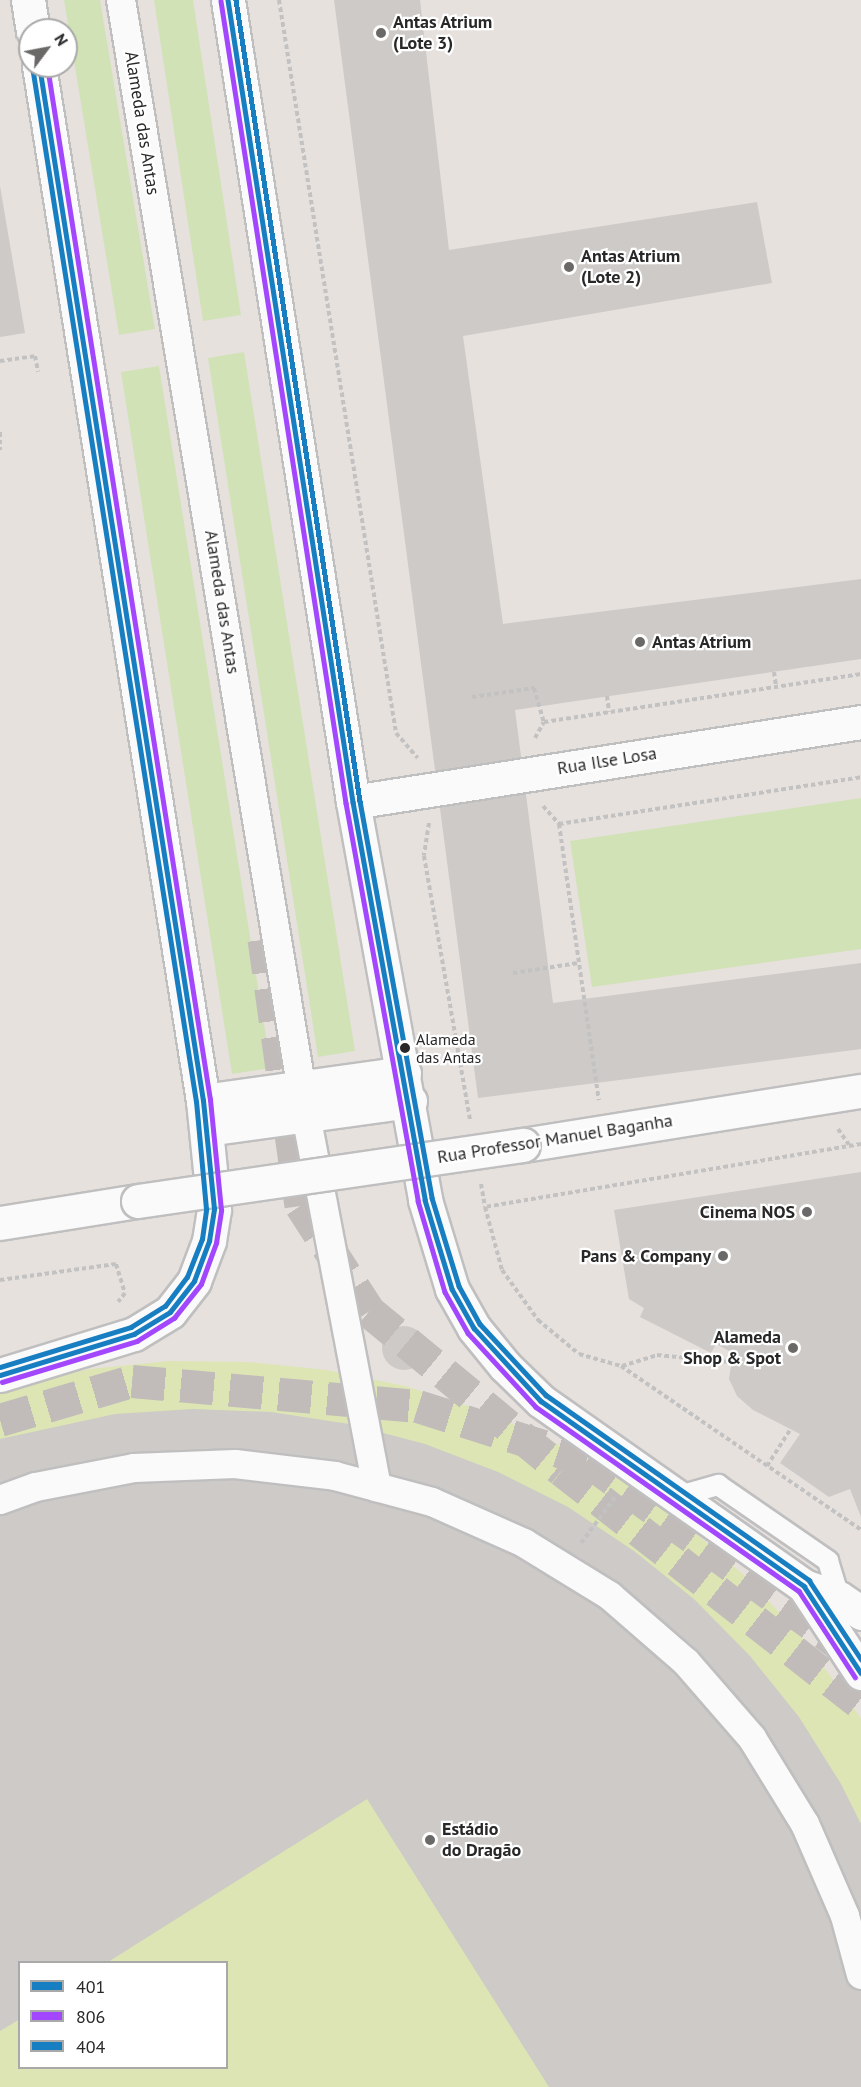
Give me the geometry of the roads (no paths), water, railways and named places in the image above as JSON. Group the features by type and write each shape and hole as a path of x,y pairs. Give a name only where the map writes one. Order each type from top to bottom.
{"main road":[{"path":"28,0 31,18"},
{"path":"228,0 353,802 437,1249 452,1289 474,1328 505,1366 541,1401 637,1466 804,1586 850,1606"},
{"path":"0,1375 134,1334 170,1312 194,1281 209,1241 214,1209 205,1115 41,78"},
{"name":"Rua Ilse Losa","path":"353,802 861,722"},
{"path":"205,1115 407,1087"},
{"name":"Rua Professor Manuel Baganha","path":"0,1223 523,1145 861,1091"},
{"path":"804,1586 861,1673"}],"street":[{"name":"Alameda das Antas","path":"122,0 304,1101 377,1487"},
{"path":"0,1500 36,1487 134,1468 235,1464 335,1476 377,1487 432,1502 524,1542 610,1596 686,1662 752,1738 805,1824 845,1916 861,1975"}],"lane":[{"path":"679,1496 718,1485 828,1562 850,1606"}],"tunnel":[{"path":"264,939 301,1205 369,1311 562,1470 861,1704"},
{"path":"0,1420 132,1381 418,1406 587,1460 843,1647"}],"place":[{"name":"Antas Atrium (Lote 3)","path":"381,33"},
{"name":"Antas Atrium (Lote 2)","path":"569,267"},
{"name":"Antas Atrium","path":"640,642"},
{"name":"Alameda das Antas","path":"405,1048"},
{"name":"Cinema NOS","path":"807,1212"},
{"name":"Pans & Company","path":"723,1256"},
{"name":"Alameda Shop & Spot","path":"793,1348"},
{"name":"Estádio do Dragão","path":"430,1840"}]}
